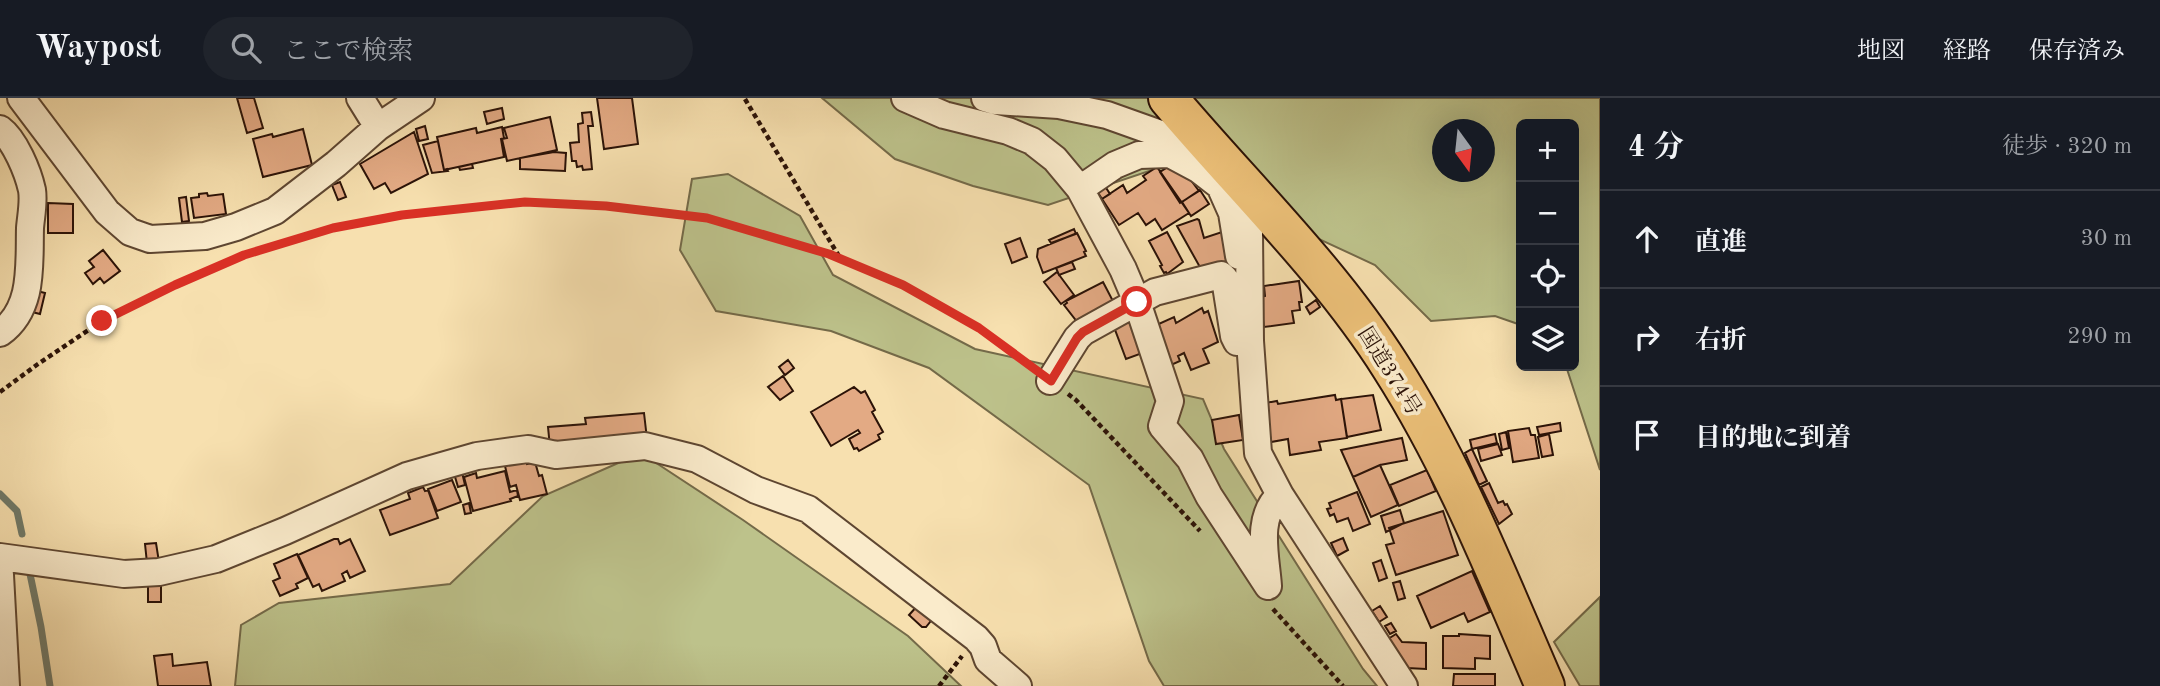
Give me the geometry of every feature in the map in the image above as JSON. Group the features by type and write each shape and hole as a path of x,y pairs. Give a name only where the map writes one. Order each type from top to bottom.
{"highway":[{"name":"国道374号","path":"1168,98 1335,287 1391,367 1451,472 1545,686"}],"street":[{"path":"21,98 107,212 130,232 150,239 205,236 275,211 336,164 377,127 421,98"},
{"path":"360,98 377,127"},
{"path":"905,98 944,115 1008,131 1032,141 1055,159 1080,189 1123,269 1137,302 1170,401 1162,426 1190,459 1266,593"},
{"path":"985,98 1059,105 1107,115 1180,141 1198,134"},
{"path":"0,129 7,134 18,153 32,191 27,289 20,312 0,333"},
{"path":"1080,189 1115,165 1139,155 1170,154 1198,169 1220,187 1232,213 1241,266 1249,275"},
{"path":"1257,200 1249,231 1249,275 1250,341 1258,453 1280,495 1404,686"},
{"path":"1051,381 1083,332 1155,292 1221,275 1225,279 1234,336 1237,342 1250,341"},
{"path":"0,557 124,574 159,572 216,559 407,476 477,456 527,449 555,455 645,446 697,459 756,490 808,509 976,638 983,646 988,660 1018,686"},
{"path":"1266,593 1264,522 1270,504 1280,495"},
{"path":"0,575 6,686"}],"path":[{"path":"745,99 841,259"},
{"path":"0,392 102,321 244,255 333,228 402,215 525,202 606,206 707,218 841,259 903,285 979,328 1076,400 1202,533"},
{"path":"1266,593 1343,686"},
{"path":"939,686 962,655"}],"green space":[{"path":"822,98 1600,98 1600,470 1568,371 1579,371 1579,119 1516,119 1516,323 1495,316 1431,321 1375,265 1196,182 1152,170 1048,205 973,186 895,159"},
{"path":"728,174 800,216 833,275 975,349 1203,399 1224,449 1363,669 1377,686 1164,686 1149,661 1089,485 929,368 831,331 716,311 680,250 692,179"},
{"path":"641,453 743,520 908,636 961,686 235,686 241,625 279,603 450,584 543,496"},
{"path":"1600,597 1600,686 1580,686 1554,642"}],"building":[{"path":"237,98 254,98 263,128 247,133"},
{"path":"597,98 632,98 638,144 604,149"},
{"path":"502,108 504,119 487,124 484,112"},
{"path":"591,112 593,126 588,126 592,169 583,170 582,166 577,167 576,161 572,161 570,143 579,142 578,124 583,123 582,113"},
{"path":"550,117 557,150 507,161 502,139 507,138 504,128"},
{"path":"425,126 428,139 419,141 416,129"},
{"path":"502,127 504,157 444,170 437,137 476,128 477,133"},
{"path":"303,129 312,165 263,177 253,139"},
{"path":"414,132 428,174 391,193 385,183 374,189 360,164"},
{"path":"438,141 444,170 448,171 432,173 423,145"},
{"path":"554,152 566,153 565,171 520,169 520,158"},
{"path":"1174,163 1181,167 1199,191 1180,203 1160,172"},
{"path":"472,164 473,168 460,170 459,167"},
{"path":"1157,167 1189,213 1162,230 1155,219 1146,225 1138,213 1119,225 1102,199 1123,185 1127,193 1146,180 1143,176"},
{"path":"1101,180 1110,194 1102,199 1093,185"},
{"path":"340,182 346,197 338,200 332,185"},
{"path":"1200,190 1209,204 1191,216 1182,202"},
{"path":"207,193 208,196 223,194 226,214 194,218 191,198"},
{"path":"186,197 189,221 182,222 179,198"},
{"path":"48,203 73,204 73,233 48,233"},
{"path":"1197,219 1204,238 1225,231 1226,240 1223,241 1230,263 1201,269 1177,226"},
{"path":"1074,229 1076,234 1051,243 1049,240"},
{"path":"1167,232 1183,262 1167,274 1160,266 1162,265 1149,241"},
{"path":"1077,233 1086,256 1043,273 1037,257 1038,249"},
{"path":"1020,238 1027,257 1012,263 1005,244"},
{"path":"103,250 120,271 104,283 100,278 93,284 85,273 94,267 89,261"},
{"path":"1072,262 1075,269 1059,275 1056,268"},
{"path":"1057,272 1074,295 1061,304 1044,282"},
{"path":"1299,281 1302,302 1299,302 1300,310 1292,311 1294,323 1264,327 1260,297 1265,296 1264,286"},
{"path":"1103,282 1115,305 1078,323 1064,305 1066,301"},
{"path":"37,291 45,293 40,314 32,312"},
{"path":"1316,300 1320,307 1310,314 1306,307"},
{"path":"1202,308 1204,313 1208,311 1218,342 1203,349 1209,363 1191,370 1184,353 1178,356 1180,361 1171,365 1152,327 1174,317 1176,323"},
{"path":"1136,319 1148,351 1126,359 1114,327"},
{"path":"788,360 794,368 785,375 779,367"},
{"path":"783,376 793,391 780,400 768,387"},
{"path":"854,387 861,393 865,391 883,432 878,435 880,439 859,451 854,449 849,439 860,433 858,430 831,446 811,412"},
{"path":"1335,395 1336,400 1341,399 1347,438 1319,442 1321,450 1290,455 1288,439 1271,442 1265,403 1277,401 1278,404"},
{"path":"1373,395 1381,430 1347,437 1341,399"},
{"path":"644,413 647,439 550,447 548,427 586,424 585,418"},
{"path":"1239,415 1243,440 1216,444 1212,420"},
{"path":"1560,423 1561,431 1539,435 1537,427"},
{"path":"1529,428 1531,435 1535,435 1539,458 1513,462 1508,431"},
{"path":"1506,432 1509,448 1502,450 1499,434"},
{"path":"1495,434 1497,443 1472,449 1470,440"},
{"path":"1549,434 1553,455 1542,457 1538,437"},
{"path":"1402,438 1407,460 1380,465 1353,477 1341,450"},
{"path":"1498,444 1502,455 1481,461 1478,449"},
{"path":"1472,449 1487,481 1479,485 1465,453"},
{"path":"526,461 527,464 535,462 547,494 520,500 516,485 510,487 505,466"},
{"path":"1380,465 1398,505 1371,517 1353,477"},
{"path":"461,468 465,485 458,487 453,470"},
{"path":"1427,470 1436,491 1399,506 1390,485"},
{"path":"505,471 510,492 517,490 518,496 510,499 511,501 473,511 464,477 476,473 477,478"},
{"path":"452,480 461,502 437,511 428,489"},
{"path":"1489,483 1498,503 1503,501 1507,504 1512,514 1499,524 1481,487"},
{"path":"423,487 425,491 428,490 438,518 390,535 380,510 410,499 408,493"},
{"path":"1357,492 1370,524 1353,531 1348,518 1337,522 1334,514 1330,516 1327,509 1331,508 1329,503"},
{"path":"469,503 471,513 465,514 463,505"},
{"path":"1400,510 1404,523 1386,532 1381,516"},
{"path":"1443,511 1458,555 1396,575 1386,545 1394,543 1389,528"},
{"path":"1343,538 1348,550 1337,556 1331,543"},
{"path":"338,539 340,544 350,539 365,571 350,578 347,571 342,574 345,581 322,591 319,584 313,587 298,555"},
{"path":"156,543 159,562 147,563 145,544"},
{"path":"297,554 308,578 296,584 298,588 280,596 273,581 280,578 274,564"},
{"path":"1381,560 1387,578 1379,581 1373,563"},
{"path":"1472,571 1490,612 1468,622 1464,613 1431,628 1417,596"},
{"path":"1400,581 1405,598 1398,600 1393,583"},
{"path":"148,583 161,583 161,602 148,602"},
{"path":"919,604 934,617 926,627 922,627 909,615"},
{"path":"1380,606 1387,617 1379,622 1372,611"},
{"path":"1391,623 1396,631 1390,634 1385,626"},
{"path":"1396,634 1402,642 1426,643 1426,669 1407,668 1388,639"},
{"path":"1443,636 1490,636 1490,659 1475,658 1475,669 1443,668"},
{"path":"172,654 173,666 207,662 211,686 158,686 154,656"},
{"path":"1454,674 1495,674 1495,686 1453,686"}],"waterway":[{"path":"0,494 17,511 22,534"},
{"path":"30,574 50,686"}],"route":[{"path":"102,321 244,255 333,228 402,215 525,202 606,206 707,218 829,254 903,285 979,328 1051,381 1083,332 1137,302"}]}
